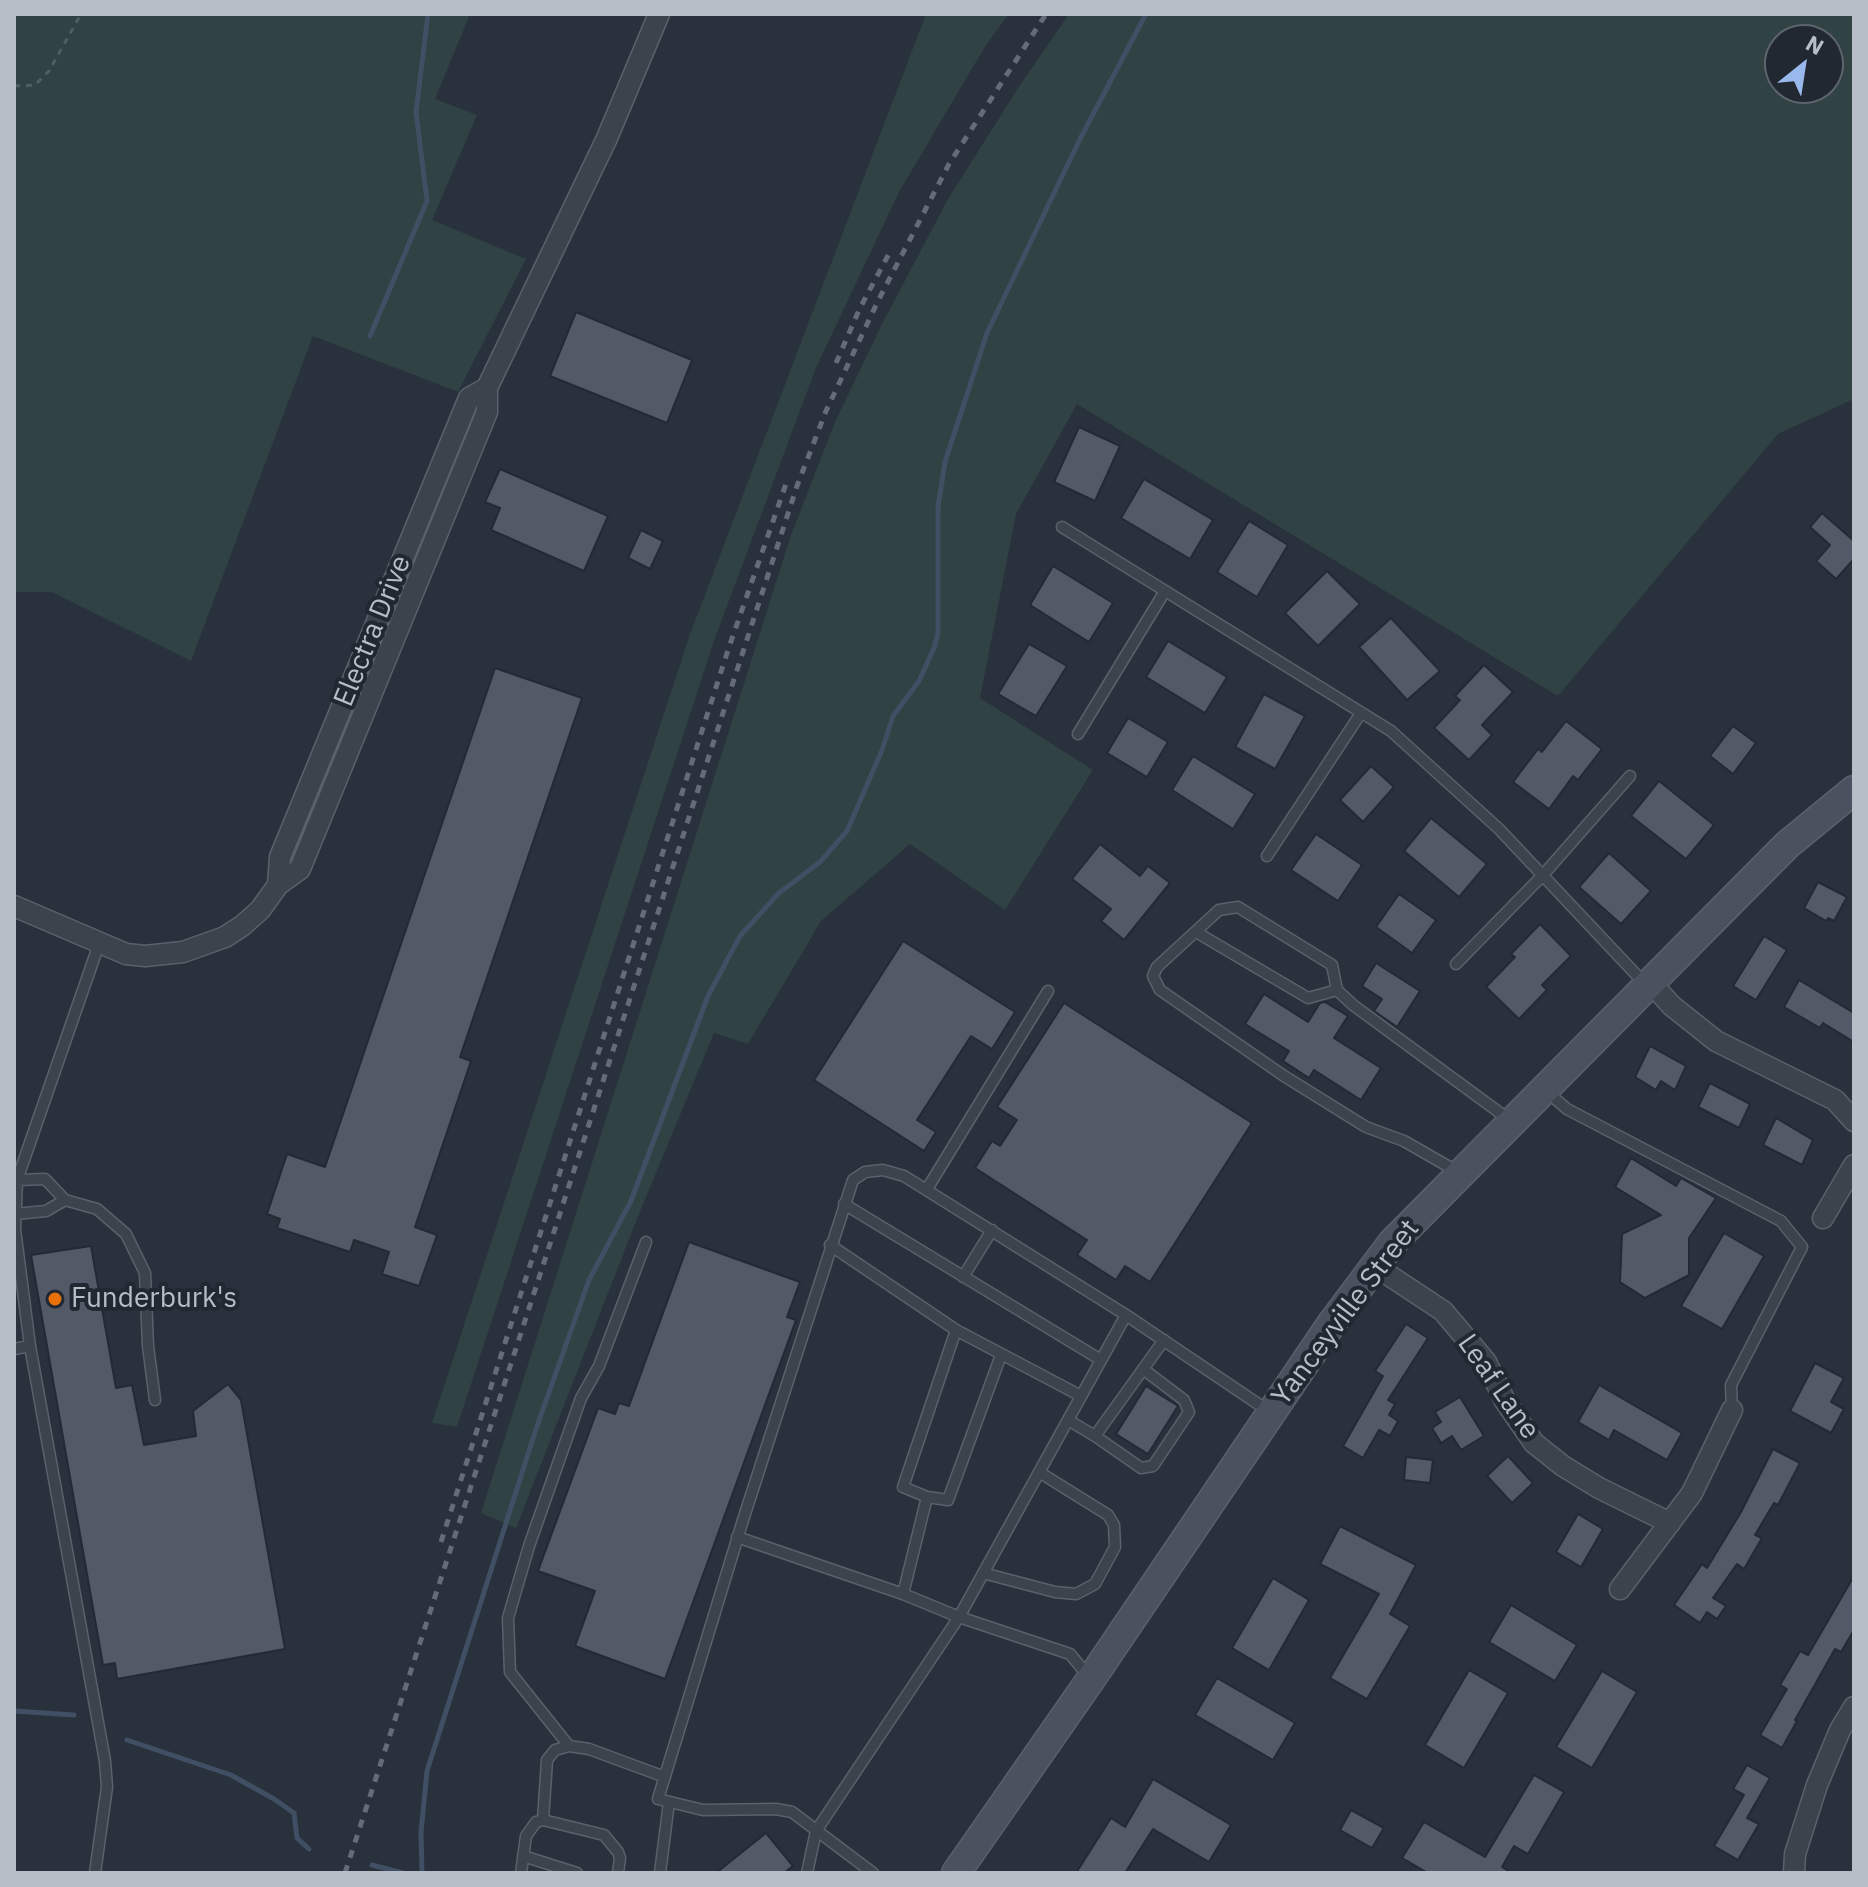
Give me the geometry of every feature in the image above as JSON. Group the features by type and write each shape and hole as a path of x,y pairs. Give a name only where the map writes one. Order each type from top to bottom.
{"main road":[{"name":"Yanceyville Street","path":"956,1873 1332,1323 1392,1243 1787,845 1854,790"}],"street":[{"name":"Electra Drive","path":"14,906 126,954 145,956 183,952 225,937 242,926 260,910 278,885 300,869 487,412 487,388 607,138 659,14"},
{"name":"Electra Drive","path":"278,885 280,857 469,398 487,388"},
{"path":"1649,985 1716,1041 1835,1100 1854,1121"},
{"path":"1823,1218 1854,1165"},
{"name":"Leaf Lane","path":"1375,1266 1443,1311 1486,1362 1505,1401 1534,1443 1563,1466 1599,1488 1670,1523"},
{"path":"1620,1589 1692,1493 1732,1410"},
{"path":"1794,1873 1795,1854 1817,1785 1840,1730 1854,1707"}],"lane":[{"path":"1062,527 1391,731 1499,829 1649,985"},
{"path":"399,566 421,574"},
{"path":"1078,734 1165,591"},
{"path":"1267,856 1361,713"},
{"path":"1456,964 1543,875 1630,776"},
{"path":"1461,1174 1404,1141 1366,1127 1284,1076 1160,990 1153,976 1157,967 1219,910 1238,907 1332,965 1337,990 1353,1005 1512,1122"},
{"path":"1196,932 1308,998 1337,990"},
{"path":"95,1873 107,1787 105,1761 30,1346 15,1229 15,1196 17,1180 99,944"},
{"path":"927,1189 1048,991"},
{"path":"1545,1090 1567,1109 1781,1221 1802,1247 1731,1385 1732,1410"},
{"path":"873,1873 860,1870 792,1812 776,1809 703,1810 658,1799 737,1537 853,1180 865,1172 883,1170 904,1176 1126,1315 1272,1413"},
{"path":"17,1180 45,1179 65,1200 97,1209 126,1234 145,1273 148,1346 155,1400"},
{"path":"15,1214 46,1211 65,1200"},
{"path":"844,1204 1101,1360"},
{"path":"963,1277 992,1230"},
{"path":"569,1746 510,1672 508,1618 529,1546 581,1398 599,1366 646,1242"},
{"path":"830,1245 956,1330 1081,1396"},
{"path":"807,1873 816,1831 959,1617 1126,1315"},
{"path":"956,1330 903,1487 927,1497 948,1500 1001,1355"},
{"path":"1095,1436 1164,1340"},
{"path":"14,1349 30,1346"},
{"path":"1068,1420 1141,1468 1153,1466 1189,1412 1184,1400 1143,1369"},
{"path":"983,1573 1055,1592 1076,1594 1095,1584 1115,1547 1114,1525 1108,1515 1039,1472"},
{"path":"903,1594 927,1497"},
{"path":"737,1537 1070,1654 1091,1679"},
{"path":"543,1820 547,1760 555,1750 569,1746 589,1749 665,1777"},
{"path":"660,1873 669,1802"},
{"path":"521,1873 530,1829 543,1820 604,1835 618,1852 618,1873"},
{"path":"523,1856 577,1873"}],"path":[{"path":"14,86 35,85 49,71 81,14"}],"shaded area":[{"path":"14,14 470,14 435,99 477,115 432,220 526,259 458,392 313,336 191,661 52,592 14,592"},
{"path":"926,14 1009,14 986,45 899,192 816,368 715,638 457,1427 432,1423 690,634"},
{"path":"1069,14 1854,14 1854,399 1778,434 1558,696 1077,404 1016,514 980,698 1093,770 1005,910 910,844 821,921 748,1044 714,1033 637,1219 516,1528 481,1513 791,535 835,422 948,199"}],"building":[{"path":"576,312 692,360 667,423 550,376"},
{"path":"1079,427 1120,446 1095,501 1054,482"},
{"path":"500,469 608,516 584,571 491,530 500,508 485,502"},
{"path":"1144,479 1213,520 1190,559 1121,518"},
{"path":"1822,513 1854,541 1854,559 1836,579 1816,561 1830,545 1810,527"},
{"path":"1249,521 1288,545 1257,597 1217,572"},
{"path":"641,530 663,541 650,569 628,558"},
{"path":"1053,566 1113,603 1089,642 1030,605"},
{"path":"1327,571 1360,604 1318,646 1285,613"},
{"path":"1391,618 1440,671 1407,700 1359,647"},
{"path":"1168,641 1227,677 1205,713 1146,677"},
{"path":"1029,644 1067,666 1036,716 998,694"},
{"path":"1484,665 1513,692 1482,725 1492,735 1469,760 1434,728 1460,700 1455,696"},
{"path":"495,668 582,698 460,1057 471,1061 415,1227 437,1235 419,1286 382,1274 389,1252 354,1240 350,1252 277,1228 280,1219 267,1214 287,1154 325,1167"},
{"path":"1264,694 1305,716 1275,769 1235,747"},
{"path":"1128,718 1168,742 1147,777 1107,753"},
{"path":"1566,721 1602,749 1578,780 1573,776 1549,809 1513,782 1538,749 1542,752"},
{"path":"1733,726 1756,743 1733,774 1710,756"},
{"path":"1193,756 1255,794 1233,829 1172,790"},
{"path":"1371,766 1394,787 1363,822 1340,800"},
{"path":"1659,781 1714,825 1686,859 1631,816"},
{"path":"1431,818 1487,864 1459,897 1404,851"},
{"path":"1316,834 1362,865 1338,901 1291,870"},
{"path":"1100,844 1140,876 1148,866 1170,883 1124,940 1101,921 1111,909 1072,879"},
{"path":"1609,853 1651,891 1621,924 1579,887"},
{"path":"1818,882 1847,897 1834,921 1828,918 1826,921 1804,908"},
{"path":"1399,894 1436,920 1412,953 1376,927"},
{"path":"1540,924 1571,956 1542,985 1547,990 1519,1019 1486,987 1515,957 1511,954"},
{"path":"1764,936 1787,950 1756,1000 1733,986"},
{"path":"903,941 1015,1012 992,1049 971,1036 917,1120 936,1132 924,1151 814,1080"},
{"path":"1376,963 1420,991 1397,1027 1374,1011 1382,999 1362,986"},
{"path":"1799,980 1854,1013 1854,1042 1823,1023 1820,1028 1784,1007"},
{"path":"1264,994 1308,1022 1320,1003 1325,1002 1348,1016 1334,1038 1381,1068 1361,1100 1314,1070 1309,1078 1283,1061 1289,1051 1245,1024"},
{"path":"1064,1003 1252,1123 1150,1282 1125,1266 1116,1280 1077,1255 1087,1240 975,1168 992,1141 1000,1146 1017,1120 997,1107"},
{"path":"1650,1046 1686,1066 1675,1090 1661,1081 1656,1090 1635,1077"},
{"path":"1710,1083 1750,1104 1739,1128 1698,1107"},
{"path":"1776,1118 1813,1140 1802,1165 1763,1145"},
{"path":"1631,1158 1676,1186 1681,1178 1716,1198 1689,1238 1689,1275 1645,1298 1620,1282 1622,1234 1661,1215 1615,1187"},
{"path":"1724,1233 1764,1256 1722,1329 1681,1306"},
{"path":"689,1242 800,1282 787,1317 796,1320 665,1679 575,1646 595,1591 538,1571 598,1408 615,1414 619,1403 629,1406"},
{"path":"91,1246 116,1388 132,1385 144,1445 196,1436 193,1411 228,1384 241,1400 285,1649 117,1679 115,1663 103,1665 31,1255"},
{"path":"1406,1324 1428,1338 1388,1400 1395,1404 1389,1415 1398,1421 1390,1436 1379,1430 1363,1458 1343,1446 1383,1376 1375,1371"},
{"path":"1815,1363 1844,1378 1831,1402 1844,1409 1831,1433 1790,1411"},
{"path":"1599,1385 1682,1433 1667,1460 1614,1430 1609,1440 1578,1422"},
{"path":"1146,1386 1178,1406 1148,1454 1116,1434"},
{"path":"1460,1397 1484,1436 1461,1450 1452,1436 1441,1443 1432,1428 1441,1422 1435,1412"},
{"path":"1773,1449 1800,1463 1778,1505 1774,1503 1755,1535 1762,1538 1744,1569 1737,1564 1713,1598 1726,1606 1717,1619 1707,1612 1700,1623 1674,1605 1702,1564 1707,1568 1741,1512"},
{"path":"1508,1456 1533,1483 1512,1503 1487,1476"},
{"path":"1406,1457 1433,1460 1430,1483 1404,1480"},
{"path":"1578,1514 1603,1529 1581,1567 1556,1552"},
{"path":"1340,1526 1416,1565 1390,1614 1410,1626 1367,1699 1330,1678 1379,1594 1320,1564"},
{"path":"1854,1576 1854,1630 1841,1652 1835,1649 1782,1748 1760,1735 1787,1689 1780,1685 1800,1651 1808,1655"},
{"path":"1273,1578 1309,1600 1269,1670 1232,1648"},
{"path":"1511,1605 1577,1645 1555,1681 1489,1642"},
{"path":"1469,1670 1508,1693 1464,1768 1425,1745"},
{"path":"1602,1671 1637,1692 1592,1768 1556,1747"},
{"path":"1217,1678 1295,1723 1273,1760 1195,1715"},
{"path":"1747,1765 1770,1778 1747,1818 1759,1824 1738,1860 1714,1846 1744,1795 1733,1789"},
{"path":"1534,1775 1564,1792 1528,1854 1514,1846 1502,1867 1512,1873 1428,1873 1402,1858 1424,1822 1485,1857"},
{"path":"1153,1779 1231,1825 1209,1862 1153,1829 1125,1873 1076,1873 1111,1818 1125,1827"},
{"path":"1351,1810 1384,1828 1372,1848 1340,1830"},
{"path":"766,1833 793,1866 784,1873 716,1873"}],"waterway":[{"path":"370,336 427,201 416,112 428,14"},
{"path":"422,1873 421,1832 427,1771 536,1429 589,1280 631,1201 708,996 740,936 779,893 820,862 847,831 882,750 893,716 919,681 934,648 938,633 938,507 945,462 987,333 1080,139 1146,14"},
{"path":"14,1711 74,1715"},
{"path":"127,1740 231,1775 274,1799 294,1813 297,1838 309,1849"},
{"path":"372,1865 403,1873"}],"railway":[{"path":"345,1873 797,486 826,411 878,301 949,164 1046,14"},
{"path":"836,363 859,310 892,248"},
{"path":"441,1542 728,650 787,481"}],"place":[{"name":"Funderburk's","path":"55,1299"}]}
